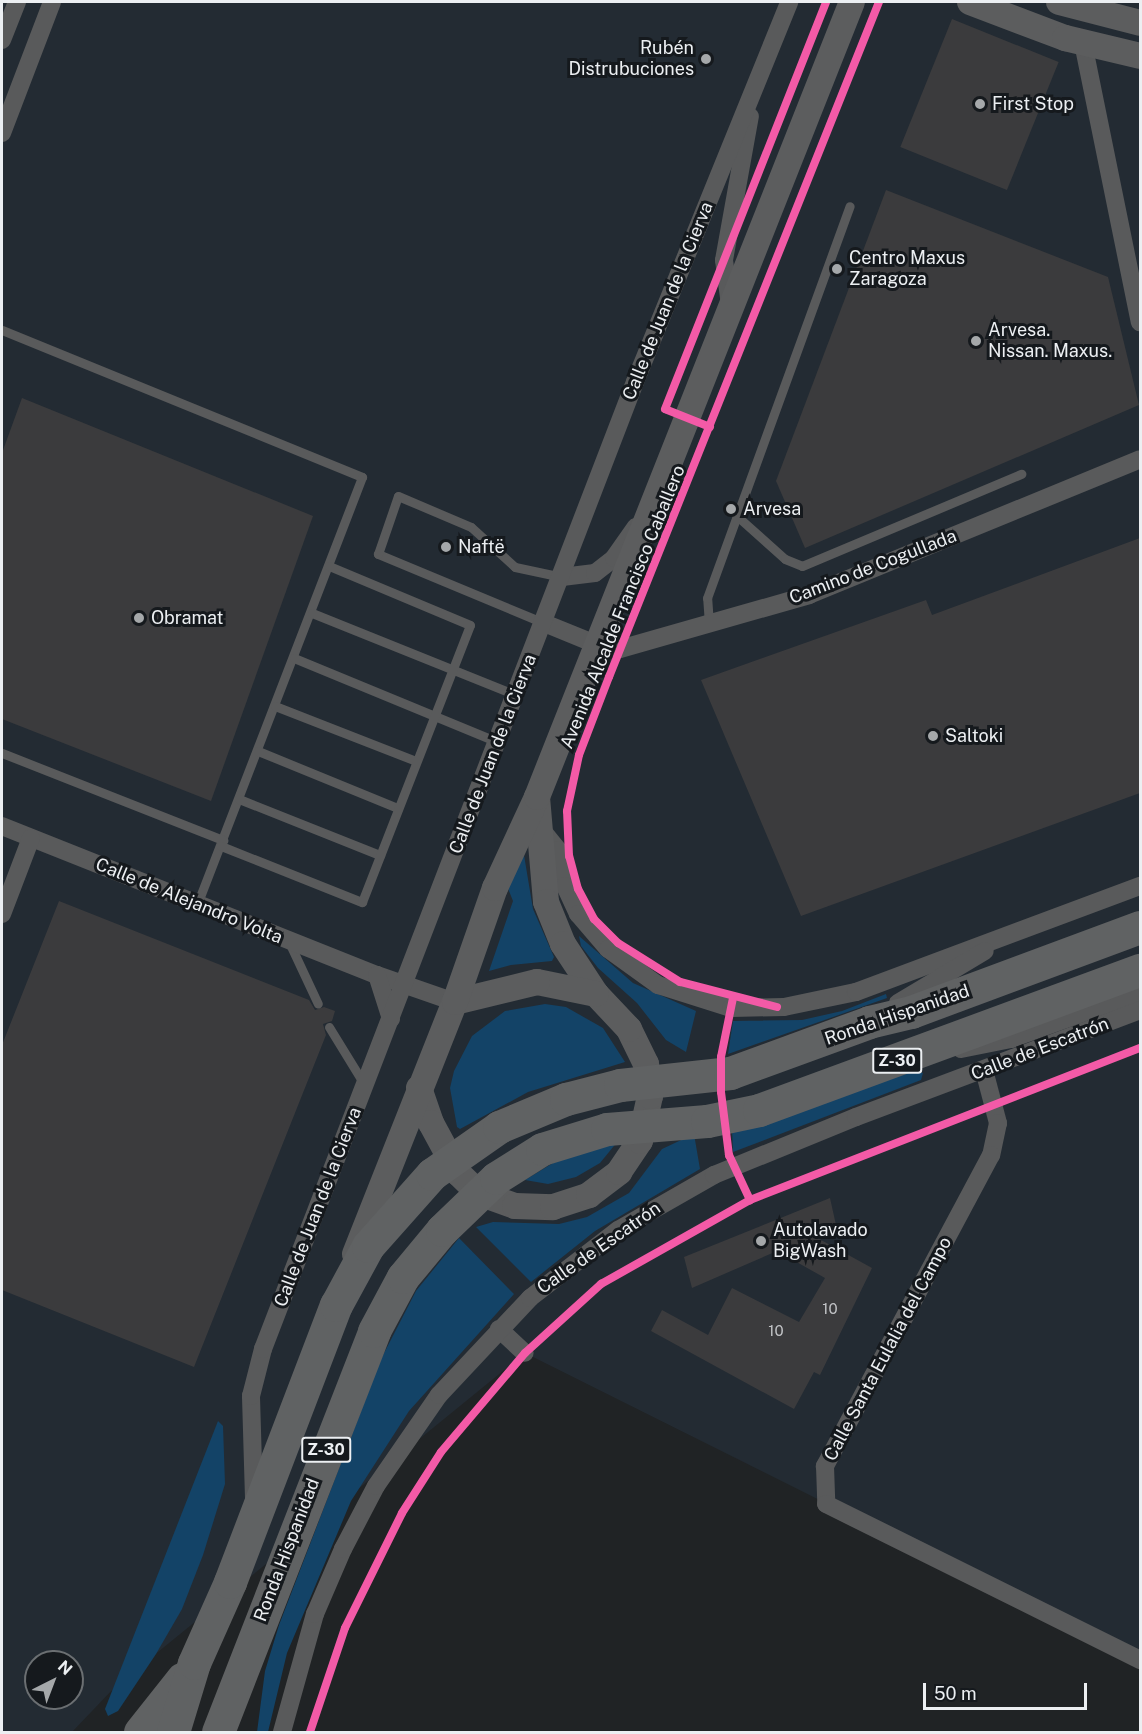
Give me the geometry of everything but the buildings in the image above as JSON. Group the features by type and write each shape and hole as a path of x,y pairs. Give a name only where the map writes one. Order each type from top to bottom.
{"highway":[{"name":"Ronda Hispanidad","path":"173,1732 194,1663 254,1518 336,1305 368,1246 424,1181 499,1127 545,1107 588,1092 649,1081 730,1073 869,1022 911,1012 1140,927"},
{"name":"Ronda Hispanidad","path":"218,1732 374,1331 403,1277 479,1193 542,1149 607,1129 646,1123 707,1120 759,1110 1140,970"},
{"path":"140,1732 194,1663"},
{"path":"238,1679 239,1732"}],"main road":[{"name":"Avenida Alcalde Francisco Caballero","path":"455,1002 495,888 537,797 852,2"},
{"path":"970,2 1083,43 1140,56"},
{"path":"1059,2 1103,8 1140,23"},
{"name":"Avenida Alcalde Francisco Caballero","path":"537,797 541,829 540,864 546,902 563,944 596,994"},
{"path":"419,1088 431,1123 450,1161 479,1193 506,1204 534,1208 572,1203 605,1185 619,1172 640,1141 646,1123 649,1081 646,1064 629,1029 596,994 537,982 455,1002"},
{"name":"Ronda Hispanidad","path":"336,1305 419,1088 455,1002"}],"street":[{"path":"2,40 17,2"},
{"path":"2,133 52,2"},
{"name":"Calle de Juan de la Cierva","path":"254,1518 251,1396 263,1349 562,577 635,382 789,2"},
{"path":"1083,43 1140,322"},
{"path":"731,308 724,260 757,79"},
{"name":"Camino de Cogullada","path":"544,623 598,645 620,649 809,595 1140,459"},
{"path":"562,577 595,573 614,558 653,504"},
{"name":"Calle de Alejandro Volta","path":"2,826 376,975 455,1002"},
{"path":"541,829 558,850 570,899 598,939 658,985 711,1004 748,1009 820,1001 1006,937 1140,886"},
{"path":"2,914 31,838"},
{"path":"869,1022 1006,937"},
{"path":"376,975 391,1019"},
{"name":"Ronda Hispanidad","path":"888,1064 1011,1040 1140,992"},
{"name":"Calle de Escatrón","path":"282,1732 315,1614 348,1538 404,1443 439,1395 499,1329 546,1285 608,1237 714,1175 856,1117 1140,1010"},
{"name":"Calle Santa Eulalia del Campo","path":"984,1070 998,1123 991,1155 825,1466 826,1503 1140,1660"},
{"path":"499,1329 525,1353"}],"lane":[{"path":"709,624 707,598 850,207"},
{"path":"2,330 362,477 312,613 198,903"},
{"path":"738,517 748,522 785,559 802,566 1021,474"},
{"path":"544,623 378,554 398,496 471,527 515,567 562,577"},
{"path":"2,753 362,902 451,669 471,625 329,566"},
{"path":"312,613 516,695"},
{"path":"294,658 498,742"},
{"path":"275,706 416,761"},
{"path":"258,751 398,808"},
{"path":"239,798 380,855"},
{"path":"288,940 318,1004"},
{"path":"329,1027 365,1085"}],"shaded area":[{"path":"2,2 1140,2 1140,1660 525,1353 115,1687 72,1732 2,1732"},
{"path":"524,855 533,909 554,957 552,961 511,965 489,971 513,901 507,886"},
{"path":"579,936 633,983 696,1011 686,1052 666,1040 637,1003 598,968 581,946"},
{"path":"886,994 887,998 728,1054 733,1021 802,1020 842,1011"},
{"path":"545,1004 566,1007 603,1028 625,1062 528,1092 460,1129 457,1127 450,1088 454,1071 472,1036 505,1011"},
{"path":"923,1073 921,1080 733,1152 732,1129 891,1075"},
{"path":"694,1134 700,1169 595,1231 531,1282 476,1227 493,1222 559,1224 587,1217 629,1193 662,1149"},
{"path":"618,1141 600,1163 576,1177 548,1184 525,1180 553,1163"},
{"path":"459,1238 514,1294 409,1411 351,1501 287,1653 268,1732 257,1732 265,1671 279,1625 381,1359 416,1291"},
{"path":"218,1421 223,1426 225,1484 203,1555 182,1609 156,1654 118,1711 108,1716 105,1709"}],"cycle path":[{"path":"710,427 665,409 826,2"},
{"path":"777,1007 680,982 618,943 594,919 578,889 569,856 567,811 579,755 609,677 879,2"},
{"path":"733,998 721,1057 721,1092 729,1155 750,1200"},
{"path":"310,1732 345,1628 402,1513 441,1452 525,1353 601,1284 750,1200 1140,1048"}],"place":[{"name":"Rubén Distrubuciones","path":"706,59"},
{"name":"First Stop","path":"980,104"},
{"name":"Centro Maxus Zaragoza","path":"837,269"},
{"name":"Arvesa. Nissan. Maxus.","path":"976,341"},
{"name":"Arvesa","path":"731,509"},
{"name":"Naftë","path":"446,547"},
{"name":"Obramat","path":"139,618"},
{"name":"Saltoki","path":"933,736"},
{"name":"Autolavado BigWash","path":"761,1241"}]}
